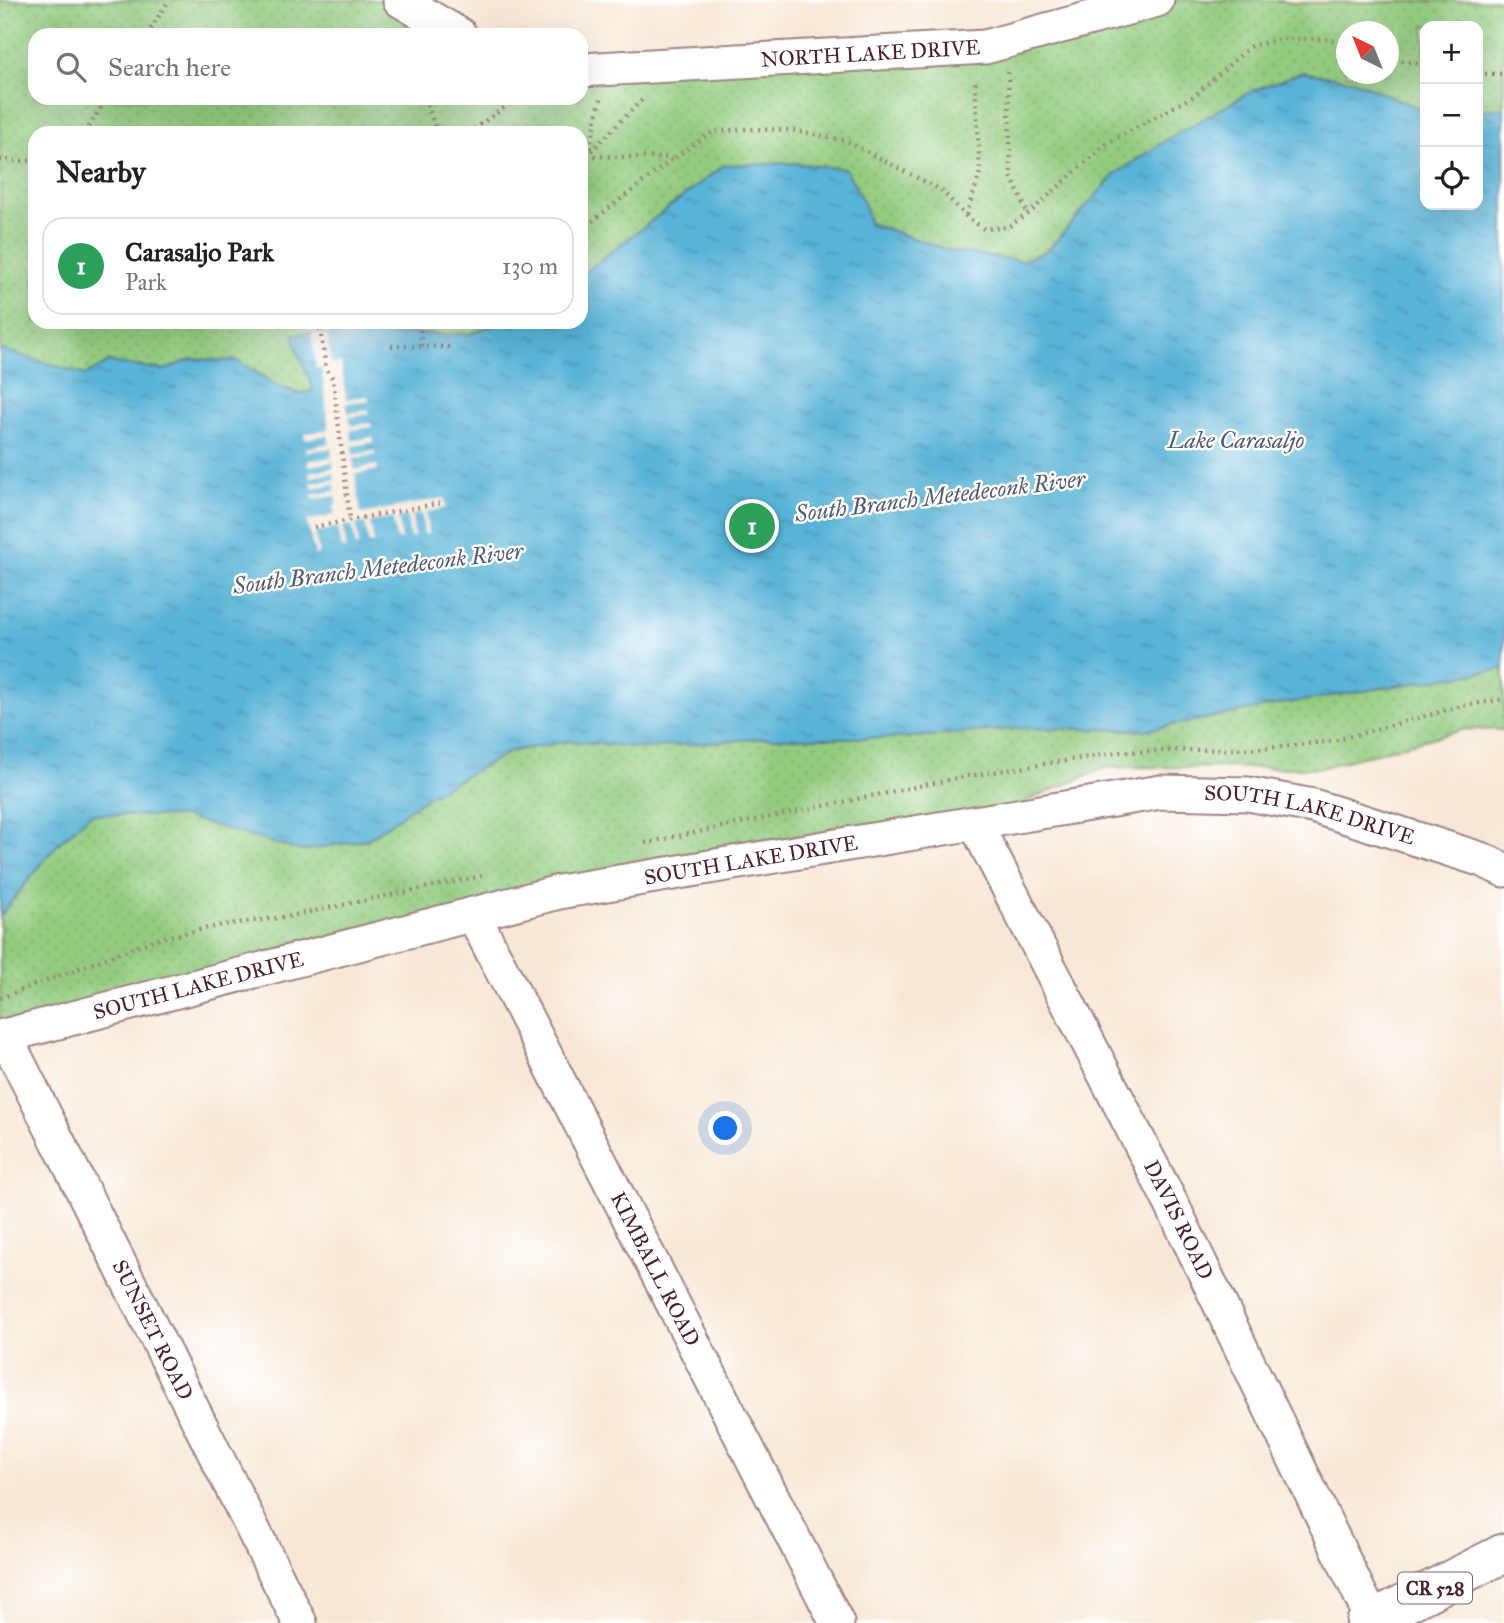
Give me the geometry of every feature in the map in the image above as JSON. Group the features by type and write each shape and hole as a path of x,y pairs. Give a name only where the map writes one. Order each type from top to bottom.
{"main road":[{"name":"CR 528","path":"1371,1622 1504,1553"}],"street":[{"path":"400,0 448,28"},
{"name":"NORTH LAKE DRIVE","path":"594,69 974,48 1157,0"},
{"name":"SOUTH LAKE DRIVE","path":"3,1036 559,892 1161,792 1248,794 1313,806 1483,860 1504,870"},
{"name":"DAVIS ROAD","path":"975,823 1173,1207 1371,1622"},
{"name":"KIMBALL ROAD","path":"473,914 837,1623"},
{"name":"SUNSET ROAD","path":"3,1036 300,1623"}],"path":[{"path":"152,28 169,0"},
{"path":"588,225 712,132 746,129 792,130 844,139 941,190 966,216 984,229 1008,227 1028,214 1106,144 1195,96 1251,46 1281,39 1329,39 1336,41"},
{"path":"1007,41 1011,176 1028,214"},
{"path":"966,216 980,173 974,48"},
{"path":"1399,60 1420,64"},
{"path":"588,155 676,65"},
{"path":"588,144 594,69"},
{"path":"1483,74 1504,74"},
{"path":"89,126 103,105"},
{"path":"427,105 435,126"},
{"path":"478,126 508,105"},
{"path":"588,156 674,158"},
{"path":"0,160 28,162"},
{"path":"320,329 326,368 333,379 350,520"},
{"path":"421,329 421,346"},
{"path":"391,346 449,347"},
{"path":"314,527 441,503"}],"green space":[{"name":"Lake Carasaljo","path":"0,0 400,0 448,28 28,28 28,105 588,105 588,69 1111,31 1175,0 1274,0 1294,3 1504,0 1504,730 1465,729 1320,768 1107,767 975,823 559,892 0,1037"}],"water":[{"name":"Lake Carasaljo","path":"1302,72 1336,78 1336,84 1362,84 1420,109 1420,210 1483,210 1483,110 1504,108 1504,669 1281,704 1147,730 1023,728 902,738 766,738 644,748 570,741 511,751 430,795 368,839 302,851 184,817 91,814 57,845 0,916 0,349 86,375 109,362 164,370 192,359 238,361 276,385 299,394 313,391 294,334 469,334 483,329 588,329 588,270 724,165 794,163 846,169 865,205 869,223 950,251 1022,261 1048,250 1114,175 1166,140 1252,91"}],"pier":[{"path":"312,334 327,335 331,364 341,363 346,399 368,396 369,400 346,403 348,413 369,410 369,414 349,417 350,426 371,423 371,427 350,430 352,441 373,437 374,442 352,446 353,455 375,451 375,455 353,459 355,470 377,465 378,470 355,474 361,514 444,498 446,508 426,512 428,534 424,534 422,513 412,515 414,537 410,537 407,516 398,517 401,539 396,539 393,518 370,522 374,543 369,544 365,523 356,524 359,546 356,546 352,525 343,526 346,548 342,549 338,527 315,533 319,554 315,555 307,521 335,515 334,506 337,505 336,496 313,499 312,495 336,491 335,484 312,488 311,483 335,480 334,473 310,477 309,472 334,468 333,462 309,466 308,461 332,457 331,448 307,452 306,448 330,443 328,435 305,439 304,434 329,429 322,369 316,368"}],"place":[{"name":"Carasaljo Park","path":"752,526"}],"water label":[{"name":"South Branch Metedeconk River","path":"940,496"},
{"name":"South Branch Metedeconk River","path":"378,568"}]}
